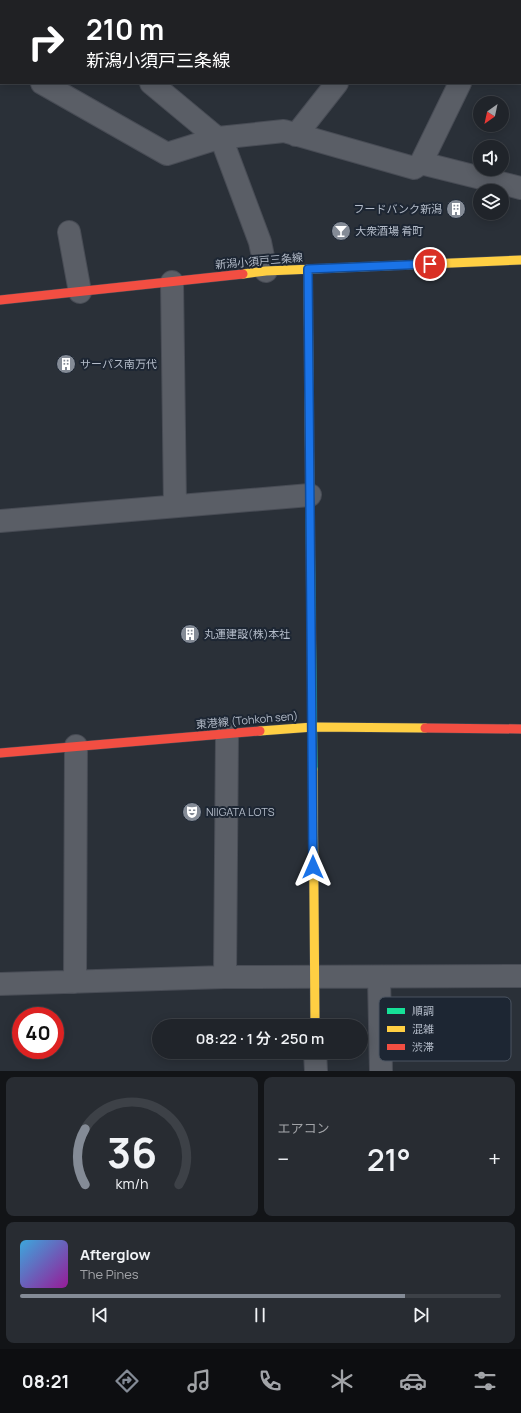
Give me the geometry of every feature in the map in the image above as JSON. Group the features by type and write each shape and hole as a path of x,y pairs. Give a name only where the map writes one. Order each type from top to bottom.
{"street":[{"path":"44,84 167,154 218,138 284,131 414,168 421,163 460,84"},
{"path":"152,84 223,143 260,242 266,271"},
{"path":"296,135 336,84"},
{"path":"421,163 521,188"},
{"path":"69,232 80,292"},
{"name":"新潟小須戸三条線","path":"0,300 266,271 521,260"},
{"path":"308,269 315,1019"},
{"path":"172,282 175,506"},
{"path":"0,521 310,495"},
{"name":"東港線 (Tohkoh sen)","path":"0,753 312,727 521,730"},
{"path":"225,977 227,735"},
{"path":"75,982 76,746"},
{"path":"0,984 225,977 314,976 379,978 521,976"},
{"path":"379,978 379,997"},
{"path":"316,1059 316,1071"},
{"path":"381,1061 381,1071"}],"traffic: fast":[{"path":"310,510 313,769"}],"traffic: slow":[{"path":"243,274 266,271 521,260"},
{"path":"308,269 310,510"},
{"path":"260,731 313,727 425,728"},
{"path":"313,769 315,1019"}],"traffic: jam":[{"path":"0,300 243,274"},
{"path":"425,728 521,729"},
{"path":"0,753 260,731"}],"place":[{"name":"フードバンク新潟","path":"456,209"},
{"name":"大衆酒場 肴町","path":"341,231"},
{"name":"サーパス南万代","path":"66,364"},
{"name":"丸運建設(株)本社","path":"190,634"},
{"name":"NIIGATA LOTS","path":"192,812"}],"route":[{"path":"313,867 308,269 430,264"}]}
